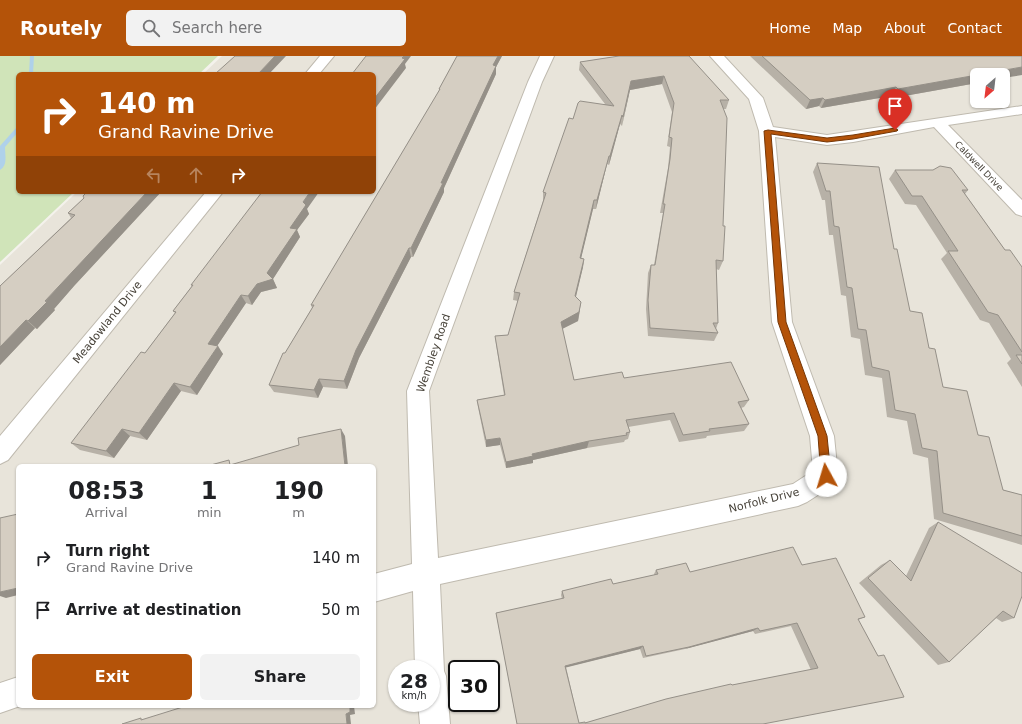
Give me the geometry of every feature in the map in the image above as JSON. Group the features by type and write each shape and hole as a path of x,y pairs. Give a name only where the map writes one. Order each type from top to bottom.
{"street":[{"path":"314,72 327,56"},
{"name":"Wembley Road","path":"430,660 418,391 533,90 548,56"},
{"name":"Norfolk Drive","path":"426,574 798,494 826,476 822,436 782,322 768,131 756,98 717,56"},
{"path":"768,131 827,140 853,137 936,122 1022,110"},
{"name":"Caldwell Drive","path":"936,122 1022,210"},
{"name":"Meadowland Drive","path":"0,453 213,194"},
{"path":"376,587 426,574"},
{"path":"0,698 16,693"},
{"path":"434,712 435,724"}],"shaded area":[{"path":"222,56 1022,56 1022,724 0,724 0,265 75,194 376,194 376,72 205,72"}],"green space":[{"path":"0,56 218,56 201,72 16,72 16,194 72,194 0,262"}],"building":[{"path":"235,56 275,56 260,72 217,72"},
{"path":"366,56 404,56 402,58 405,59 376,96 376,72 354,72"},
{"path":"457,56 498,56 493,65 496,66 441,183 443,183 411,248 409,248 356,350 344,381 319,379 314,390 269,385 283,353 285,353 314,305 311,305 440,89"},
{"path":"619,56 689,56 729,100 720,100 727,118 723,261 716,260 718,323 713,323 718,333 650,328 648,300 651,265 655,265 665,204 663,204 670,159 672,138 669,137 674,103 664,76 631,81 623,117 622,115 597,200 594,200 580,258 584,259 575,296 581,302 579,312 561,322 574,380 622,372 624,378 731,362 749,400 738,402 749,424 709,429 710,431 683,435 674,413 626,420 630,432 626,433 627,435 589,441 532,454 533,456 506,462 500,438 486,440 477,400 505,395 495,336 508,335 520,293 514,292 546,193 543,192 569,118 573,119 580,101 614,106 580,62"},
{"path":"762,56 1022,56 1022,67 1010,69 970,68 970,76 898,89 896,87 825,100 823,98 810,100"},
{"path":"817,163 879,167 894,249 897,249 910,311 922,313 929,348 935,349 943,387 967,391 978,435 989,437 1003,490 1022,495 1022,536 943,513 937,451 922,448 915,414 895,410 889,371 872,367 866,330 858,329 852,288 847,287 839,227 834,226 830,191 826,191"},
{"path":"940,166 951,168 968,190 962,190 1005,250 1010,250 1022,267 1022,352 998,315 988,312 948,251 958,251 922,196 912,196 895,170 933,170"},
{"path":"85,194 145,194 45,301 47,302 28,321 26,320 0,347 0,286 75,215 68,213 84,198 83,196"},
{"path":"260,194 309,194 303,202 306,205 290,228 297,229 267,273 273,279 257,284 248,296 241,295 208,344 218,346 190,387 174,383 139,433 122,429 106,451 71,443 141,352 145,353 176,312 173,311 193,285 191,285"},
{"path":"1016,355 1022,355 1022,364"},
{"path":"341,429 345,464 233,464 299,445 298,438"},
{"path":"229,460 230,464 214,464"},
{"path":"16,514 16,588 0,592 0,518"},
{"path":"938,522 1022,573 1022,596 1014,618 1003,611 949,662 868,578 890,560 911,581"},
{"path":"793,547 802,565 836,558 865,617 858,619 878,656 884,655 904,697 763,724 517,724 496,613 564,598 562,591 611,579 613,584 658,574 656,570 686,563 690,572","holes":["797,623 818,668 731,684 666,699 585,723 579,723 565,666 643,646 646,656 689,647 758,628 760,631"]},
{"path":"180,708 350,708 350,712 346,714 347,724 122,724 141,718 141,720"}],"waterway":[{"path":"31,72 32,56"},
{"path":"0,168 3,164 2,147 16,131"}],"route":[{"path":"826,476 822,436 782,322 768,131 827,140 895,130"}]}
